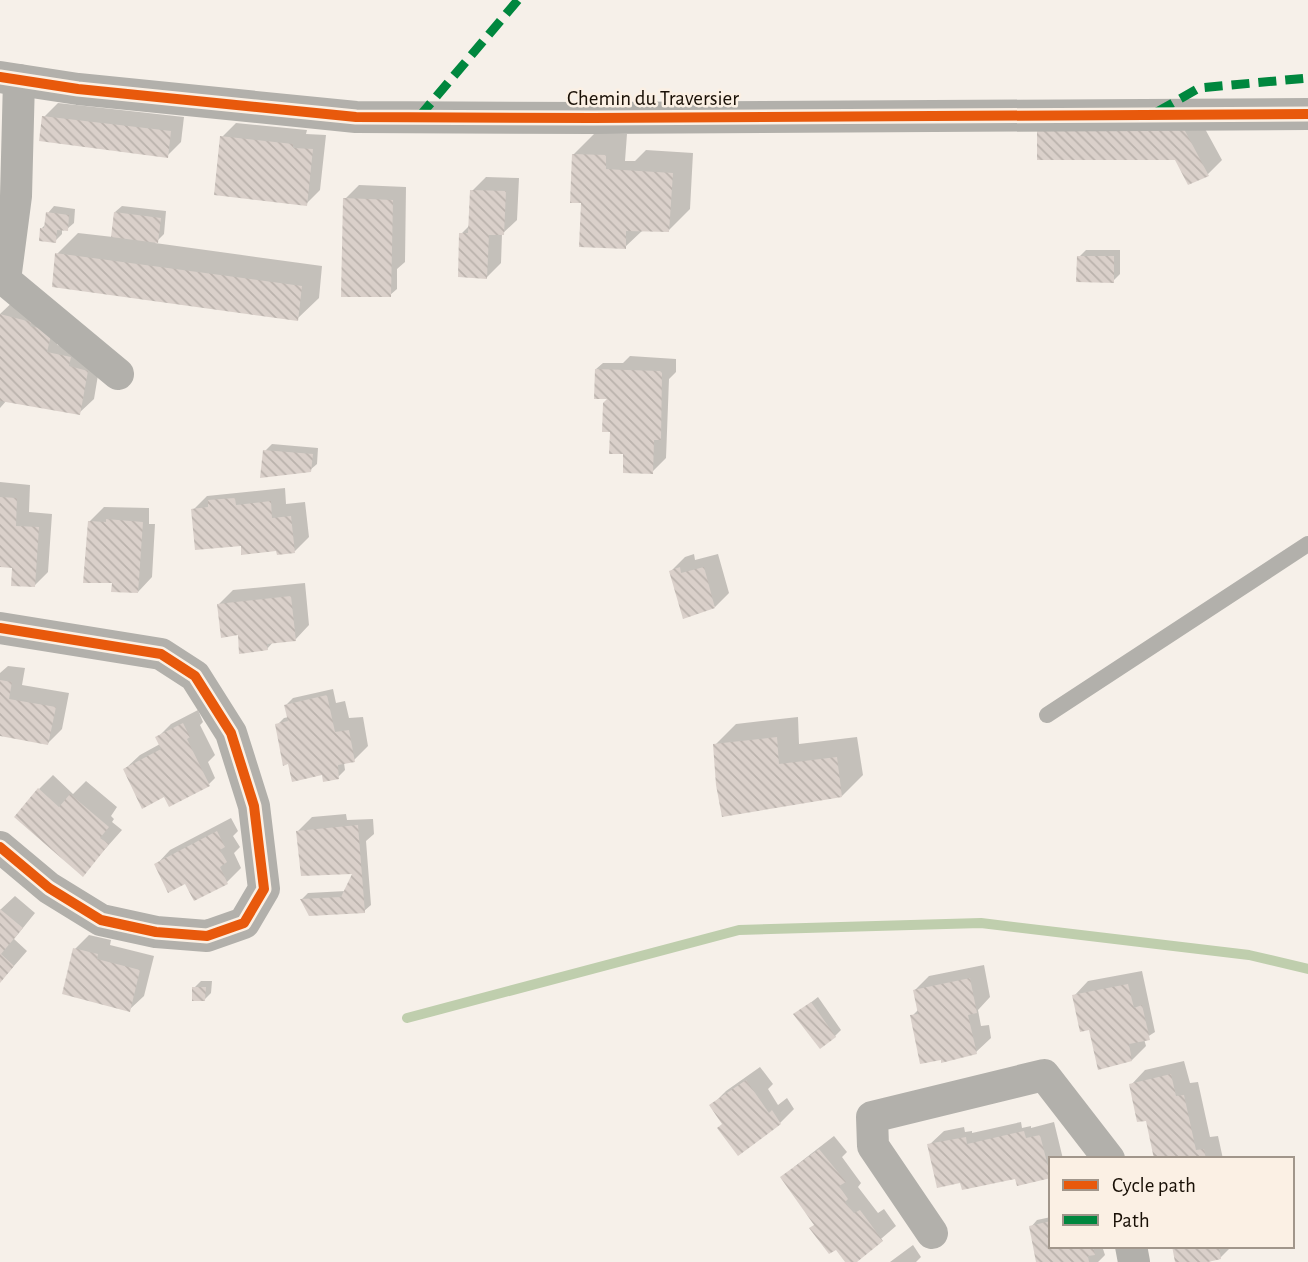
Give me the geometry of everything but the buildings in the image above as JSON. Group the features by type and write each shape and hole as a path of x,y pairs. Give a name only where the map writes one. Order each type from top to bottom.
{"street":[{"name":"Chemin du Traversier","path":"9,79 78,89 356,117 1308,114"},
{"path":"9,79 16,196 5,280 118,373"},
{"path":"0,628 161,654 195,676 231,733 254,806 264,889 244,923 207,936 156,932 101,920 49,888 0,847"},
{"path":"932,1233 873,1146 872,1117 1044,1075 1106,1157"}],"lane":[{"path":"1046,715 1308,544"}],"waterway":[{"path":"407,1018 739,930 981,923 1249,955 1308,969"}],"marked path":[{"path":"419,117 518,0"},
{"path":"1157,112 1199,88 1308,78"}],"cycle path":[{"path":"0,77 78,89 356,117 1308,114"},
{"path":"0,628 161,654 195,676 231,733 254,806 264,889 244,923 207,936 156,932 101,920 49,888 0,847"}]}
